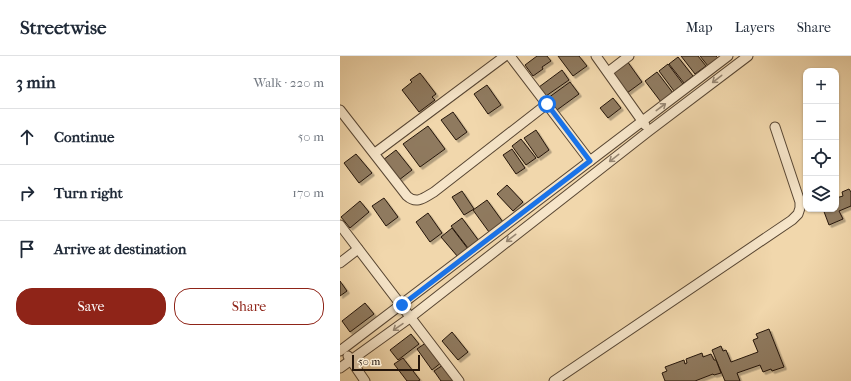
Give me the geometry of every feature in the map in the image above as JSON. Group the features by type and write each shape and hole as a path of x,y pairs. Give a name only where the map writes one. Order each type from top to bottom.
{"street":[{"path":"375,153 505,56"},
{"path":"510,56 590,161"},
{"path":"596,56 649,131"},
{"path":"608,72 629,56"},
{"path":"365,381 341,348 402,305 642,120 728,56"},
{"path":"340,368 411,317 649,131 748,56"},
{"path":"340,110 407,196 411,200 422,200 471,164 547,104"},
{"path":"554,381 792,220 798,214 800,208 797,192 775,127"},
{"path":"340,225 459,381"},
{"path":"340,263 358,249"}],"building":[{"path":"537,56 547,56 551,61 533,76 525,65"},
{"path":"558,56 579,56 587,66 573,76"},
{"path":"681,56 698,56 706,66 695,74"},
{"path":"700,56 716,56 718,58 708,66"},
{"path":"678,57 693,76 684,83 669,64"},
{"path":"627,61 642,82 627,93 612,72"},
{"path":"668,64 683,84 674,91 659,71"},
{"path":"562,70 569,80 546,96 539,87"},
{"path":"657,72 673,93 661,102 645,81"},
{"path":"420,73 436,94 432,97 435,100 419,112 402,90 412,82 410,80"},
{"path":"570,82 579,94 557,110 548,98"},
{"path":"487,85 501,105 488,114 474,94"},
{"path":"613,98 621,108 608,118 600,108"},
{"path":"453,112 467,132 456,140 441,120"},
{"path":"428,126 445,149 420,167 403,144"},
{"path":"536,130 549,150 538,158 524,138"},
{"path":"521,139 536,158 526,165 512,146"},
{"path":"512,149 525,168 516,174 503,155"},
{"path":"396,150 412,170 399,180 383,160"},
{"path":"356,154 372,173 359,183 344,163"},
{"path":"507,185 523,202 513,211 497,194"},
{"path":"849,189 851,192 851,206 839,211 839,197 843,196 842,192"},
{"path":"462,191 474,209 464,215 452,197"},
{"path":"384,198 398,217 386,226 372,206"},
{"path":"487,200 503,222 489,232 473,210"},
{"path":"360,201 369,212 350,228 341,217"},
{"path":"839,211 843,219 829,225 824,212"},
{"path":"428,213 442,233 430,242 416,222"},
{"path":"462,218 479,241 468,248 451,226"},
{"path":"452,228 468,249 458,257 441,237"},
{"path":"340,281 347,291 340,296"},
{"path":"365,303 374,314 350,332 342,321"},
{"path":"769,329 784,367 763,372 760,365 737,373 740,381 725,381 712,350 721,346 723,351 726,350 731,362 758,352 753,340 758,338 756,334"},
{"path":"452,332 468,352 458,360 442,341"},
{"path":"411,334 419,344 398,360 390,350"},
{"path":"427,342 442,362 432,370 417,349"},
{"path":"702,353 703,357 711,354 714,360 716,360 721,373 713,374 695,381 665,381 662,373 667,371 665,367 684,360 685,364 687,363 686,359"},
{"path":"403,358 420,380 407,381 394,364"},
{"path":"443,365 455,381 441,381 434,371"}],"route":[{"path":"402,305 590,161 547,104"}]}
